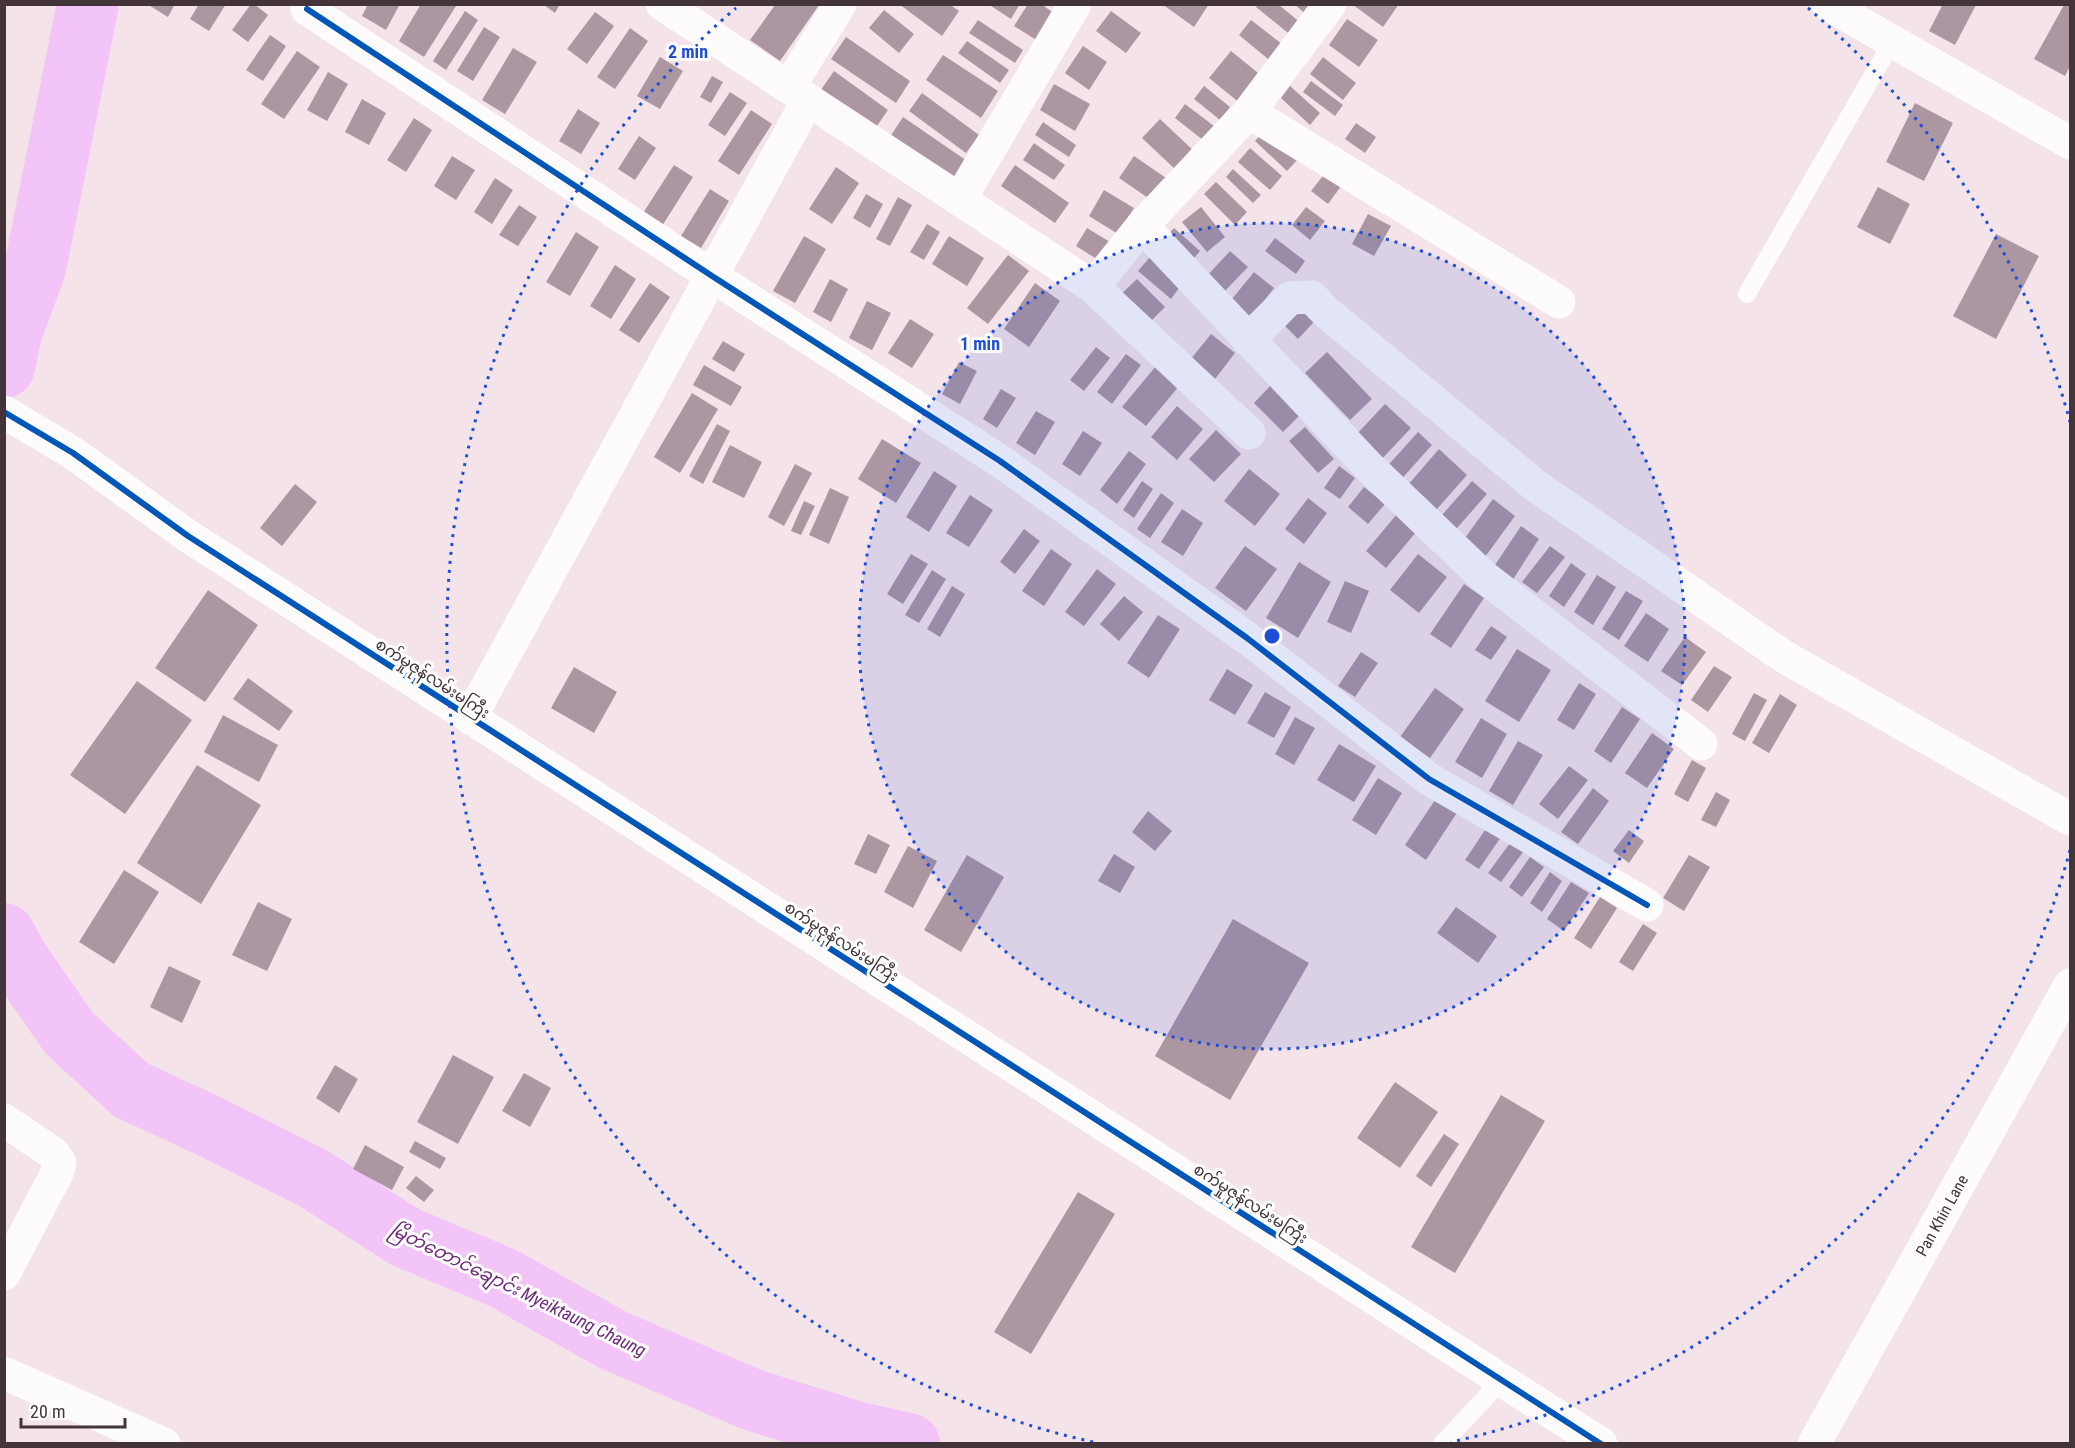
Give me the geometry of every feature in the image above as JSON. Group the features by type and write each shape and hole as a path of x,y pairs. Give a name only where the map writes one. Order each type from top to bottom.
{"street":[{"path":"662,4 1094,287 1249,434"},
{"path":"470,718 712,276 840,4"},
{"path":"960,199 1075,4"},
{"path":"1094,287 1142,226 1250,112 1330,4"},
{"path":"1827,4 2070,143"},
{"path":"307,9 712,276 1000,461 1247,638 1429,779 1647,905"},
{"path":"1250,112 1559,302"},
{"path":"1142,226 1369,467 1483,576 1701,744"},
{"path":"1248,340 1290,298 1312,297 1326,312 1536,486 1783,656 2070,819"},
{"name":"စက်မှုဇုန်လမ်းမကြီး","path":"4,412 73,453 188,536 1601,1443"},
{"name":"Pan Khin Lane","path":"1814,1443 2070,986"},
{"path":"4,1120 54,1154 60,1163 57,1173 4,1274"},
{"path":"4,1373 164,1443"}],"lane":[{"path":"1747,294 1893,42"},
{"path":"1442,1443 1502,1380"}],"building":[{"path":"147,4 175,4 168,17"},
{"path":"199,4 226,4 209,31 190,19"},
{"path":"251,4 268,15 248,42 232,30"},
{"path":"368,4 400,4 386,30 362,16"},
{"path":"421,4 456,6 424,57 399,41"},
{"path":"543,4 560,4 555,13"},
{"path":"899,4 949,4 959,11 942,36"},
{"path":"988,4 1020,4 1011,19"},
{"path":"1028,4 1041,4 1055,14 1038,41 1014,26"},
{"path":"1162,4 1209,4 1194,27"},
{"path":"1258,4 1278,4 1303,25 1293,37 1256,7"},
{"path":"1294,4 1320,4 1309,17"},
{"path":"1352,4 1399,4 1383,27"},
{"path":"1943,4 1976,5 1955,45 1929,31"},
{"path":"775,5 819,5 780,61 750,40"},
{"path":"2064,5 2070,5 2070,66 2065,76 2034,59"},
{"path":"884,10 914,34 899,53 869,28"},
{"path":"465,11 478,20 446,70 433,61"},
{"path":"1111,11 1141,33 1126,53 1096,31"},
{"path":"595,12 614,26 587,64 567,49"},
{"path":"1347,19 1378,40 1359,67 1329,45"},
{"path":"978,20 1023,50 1015,63 969,33"},
{"path":"1251,20 1287,48 1274,64 1239,35"},
{"path":"484,27 500,37 473,81 457,71"},
{"path":"630,28 648,41 615,89 597,77"},
{"path":"270,35 286,46 263,81 246,70"},
{"path":"846,37 910,81 896,103 831,59"},
{"path":"967,41 1009,70 1000,83 958,53"},
{"path":"1083,46 1107,62 1089,90 1065,73"},
{"path":"513,48 537,62 505,114 482,100"},
{"path":"297,51 320,67 284,119 261,104"},
{"path":"1231,51 1263,77 1241,104 1209,78"},
{"path":"943,55 998,91 981,118 926,80"},
{"path":"660,57 683,71 660,109 637,96"},
{"path":"1323,57 1356,83 1343,100 1310,74"},
{"path":"834,71 888,110 870,136 816,97"},
{"path":"328,72 348,84 327,121 307,110"},
{"path":"712,76 723,82 711,103 700,97"},
{"path":"1311,81 1343,105 1335,116 1303,92"},
{"path":"1054,84 1090,104 1075,131 1040,110"},
{"path":"1204,86 1230,107 1220,120 1194,99"},
{"path":"1290,86 1320,113 1310,125 1281,98"},
{"path":"730,92 747,103 725,136 708,125"},
{"path":"922,93 979,135 966,153 909,111"},
{"path":"362,99 386,113 369,145 345,132"},
{"path":"1915,103 1953,123 1924,181 1886,162"},
{"path":"1185,104 1214,126 1203,140 1175,118"},
{"path":"578,109 600,123 581,154 559,141"},
{"path":"751,110 772,124 739,175 718,161"},
{"path":"903,117 970,163 955,186 888,140"},
{"path":"414,118 432,130 406,172 387,160"},
{"path":"1160,119 1195,152 1177,171 1142,138"},
{"path":"1043,122 1076,145 1069,157 1035,135"},
{"path":"1356,123 1376,137 1365,153 1345,139"},
{"path":"1267,128 1299,158 1287,171 1255,141"},
{"path":"639,136 656,148 635,180 618,169"},
{"path":"1034,143 1065,165 1054,180 1023,160"},
{"path":"1250,148 1282,176 1270,190 1238,162"},
{"path":"452,156 475,170 456,200 434,186"},
{"path":"1134,156 1169,180 1154,202 1119,178"},
{"path":"674,165 693,177 662,226 643,213"},
{"path":"1015,165 1069,203 1055,223 1001,186"},
{"path":"836,167 859,183 832,224 809,209"},
{"path":"1233,169 1261,195 1253,203 1226,177"},
{"path":"1326,172 1342,185 1328,204 1311,191"},
{"path":"495,178 513,190 492,224 474,212"},
{"path":"1216,182 1247,212 1235,225 1204,194"},
{"path":"1878,187 1910,204 1890,244 1857,227"},
{"path":"710,189 729,201 701,248 681,236"},
{"path":"1104,190 1134,208 1118,234 1089,216"},
{"path":"866,194 883,204 870,228 853,218"},
{"path":"898,197 912,205 890,246 876,239"},
{"path":"519,205 537,217 518,246 499,235"},
{"path":"1201,207 1225,237 1207,252 1182,222"},
{"path":"1306,207 1325,221 1310,240 1292,225"},
{"path":"1368,214 1391,226 1374,256 1352,244"},
{"path":"927,224 940,232 924,260 910,252"},
{"path":"1087,228 1115,245 1103,263 1076,246"},
{"path":"1174,228 1200,251 1190,263 1164,239"},
{"path":"576,232 599,247 570,296 546,282"},
{"path":"1996,234 2039,256 1996,339 1953,316"},
{"path":"804,236 826,249 795,303 773,291"},
{"path":"949,236 984,258 967,286 932,264"},
{"path":"1275,238 1305,261 1296,274 1265,251"},
{"path":"1230,251 1248,267 1222,294 1205,278"},
{"path":"1008,255 1029,271 988,324 967,308"},
{"path":"1150,257 1182,284 1171,299 1138,271"},
{"path":"615,265 636,279 611,319 590,306"},
{"path":"1254,272 1274,288 1248,322 1227,305"},
{"path":"830,279 848,289 831,322 813,312"},
{"path":"1137,279 1165,307 1146,326 1118,297"},
{"path":"650,283 670,297 639,343 619,330"},
{"path":"1035,283 1060,301 1029,347 1004,329"},
{"path":"867,301 891,313 872,350 849,338"},
{"path":"1297,307 1314,322 1298,339 1282,323"},
{"path":"910,319 934,334 912,368 888,353"},
{"path":"1211,334 1235,353 1215,379 1190,360"},
{"path":"723,341 745,354 734,372 712,359"},
{"path":"1096,347 1110,358 1084,391 1070,380"},
{"path":"1327,352 1372,399 1350,420 1305,373"},
{"path":"1126,354 1141,365 1112,404 1097,392"},
{"path":"959,362 977,371 960,404 942,394"},
{"path":"704,365 742,387 731,406 693,385"},
{"path":"1156,366 1179,386 1146,426 1122,407"},
{"path":"1271,385 1301,414 1283,432 1254,403"},
{"path":"1001,389 1016,398 997,428 983,419"},
{"path":"692,393 718,409 680,473 654,457"},
{"path":"1385,404 1411,428 1380,461 1355,436"},
{"path":"1177,406 1203,429 1177,460 1151,437"},
{"path":"1036,411 1055,422 1035,455 1016,443"},
{"path":"717,424 730,431 703,484 689,476"},
{"path":"1305,427 1334,459 1318,473 1289,441"},
{"path":"1216,430 1241,454 1214,482 1189,459"},
{"path":"1083,431 1102,443 1080,476 1062,464"},
{"path":"1418,432 1432,445 1397,484 1383,471"},
{"path":"882,439 921,463 896,503 858,479"},
{"path":"730,445 762,462 744,498 712,482"},
{"path":"1439,449 1467,475 1429,518 1401,493"},
{"path":"1129,451 1146,464 1117,504 1100,490"},
{"path":"795,464 812,473 784,526 768,517"},
{"path":"1339,466 1355,478 1340,499 1324,488"},
{"path":"1249,469 1280,494 1255,526 1224,501"},
{"path":"934,471 957,486 929,532 906,517"},
{"path":"1142,481 1153,489 1134,518 1123,510"},
{"path":"1472,481 1487,494 1450,536 1435,523"},
{"path":"295,484 317,502 282,546 260,528"},
{"path":"1364,487 1385,504 1368,524 1348,507"},
{"path":"830,488 849,497 829,544 809,535"},
{"path":"1161,493 1174,503 1150,538 1137,529"},
{"path":"970,495 993,510 969,547 946,533"},
{"path":"1308,498 1327,513 1304,544 1285,529"},
{"path":"1493,499 1515,516 1482,561 1460,545"},
{"path":"804,501 815,506 801,535 791,531"},
{"path":"1182,509 1203,523 1183,556 1161,542"},
{"path":"1397,514 1417,531 1386,568 1366,551"},
{"path":"1521,526 1539,539 1512,581 1493,568"},
{"path":"1024,529 1040,541 1015,574 1000,562"},
{"path":"1245,546 1277,569 1246,611 1215,588"},
{"path":"1550,546 1565,557 1537,593 1522,582"},
{"path":"1051,549 1072,564 1044,606 1022,591"},
{"path":"911,554 928,564 903,604 887,594"},
{"path":"1418,554 1447,577 1419,613 1390,590"},
{"path":"1299,562 1331,582 1298,638 1266,618"},
{"path":"1571,563 1586,574 1564,607 1549,596"},
{"path":"1097,569 1116,584 1084,626 1065,612"},
{"path":"932,570 946,579 919,623 905,615"},
{"path":"1597,575 1616,587 1593,625 1574,612"},
{"path":"1345,581 1369,591 1351,633 1327,622"},
{"path":"1464,584 1484,598 1451,648 1430,634"},
{"path":"952,586 965,594 940,637 927,629"},
{"path":"208,590 258,625 205,702 155,668"},
{"path":"1626,591 1643,601 1619,640 1602,629"},
{"path":"1124,596 1143,612 1119,641 1100,624"},
{"path":"1646,613 1669,629 1648,662 1624,646"},
{"path":"1158,615 1180,629 1149,678 1127,663"},
{"path":"1491,626 1507,637 1491,660 1475,650"},
{"path":"1685,637 1706,652 1682,685 1661,671"},
{"path":"1517,649 1551,670 1519,722 1485,701"},
{"path":"1361,652 1378,663 1355,697 1338,686"},
{"path":"1714,666 1732,677 1708,712 1691,700"},
{"path":"574,667 617,692 594,733 551,708"},
{"path":"1227,669 1253,685 1235,715 1209,700"},
{"path":"248,678 293,711 279,731 233,699"},
{"path":"137,681 192,720 125,814 70,775"},
{"path":"1579,683 1596,694 1574,730 1557,720"},
{"path":"1435,688 1464,709 1430,758 1400,737"},
{"path":"1265,692 1291,707 1274,738 1247,723"},
{"path":"1754,693 1767,700 1745,741 1732,734"},
{"path":"1780,694 1797,705 1769,753 1752,743"},
{"path":"1622,707 1640,719 1611,763 1594,751"},
{"path":"223,715 278,745 259,782 204,752"},
{"path":"1295,717 1315,728 1294,765 1275,754"},
{"path":"1481,718 1507,734 1482,778 1455,762"},
{"path":"1652,733 1674,749 1647,788 1625,773"},
{"path":"1518,741 1543,755 1513,805 1489,791"},
{"path":"1339,744 1376,766 1354,802 1317,780"},
{"path":"1692,760 1706,768 1688,802 1674,794"},
{"path":"197,765 261,805 201,904 137,863"},
{"path":"1569,766 1588,780 1558,819 1539,804"},
{"path":"1378,778 1402,793 1376,835 1352,820"},
{"path":"1593,788 1609,801 1578,844 1561,832"},
{"path":"1716,792 1730,800 1716,827 1701,820"},
{"path":"1439,794 1460,808 1426,860 1405,845"},
{"path":"1148,811 1172,831 1155,851 1132,832"},
{"path":"1487,827 1501,837 1479,869 1465,860"},
{"path":"1629,830 1644,841 1629,863 1613,851"},
{"path":"868,834 890,845 876,874 854,864"},
{"path":"1510,843 1523,852 1501,882 1488,873"},
{"path":"908,846 937,861 913,908 884,892"},
{"path":"1114,854 1135,867 1120,893 1098,881"},
{"path":"967,855 1004,877 961,952 924,930"},
{"path":"1689,855 1710,867 1684,911 1663,898"},
{"path":"1530,857 1544,867 1522,897 1509,887"},
{"path":"124,870 159,892 114,964 79,942"},
{"path":"1550,872 1562,881 1542,912 1530,903"},
{"path":"1571,882 1589,893 1564,931 1547,919"},
{"path":"1600,897 1617,908 1591,949 1574,938"},
{"path":"258,902 292,919 267,971 232,955"},
{"path":"1456,907 1497,936 1478,963 1437,933"},
{"path":"1233,919 1309,963 1230,1100 1155,1056"},
{"path":"1643,924 1657,933 1633,971 1619,962"},
{"path":"169,966 201,981 182,1023 150,1007"},
{"path":"453,1055 494,1077 458,1144 417,1122"},
{"path":"335,1065 358,1079 339,1113 316,1098"},
{"path":"524,1073 551,1088 530,1127 502,1111"},
{"path":"1395,1082 1438,1112 1400,1168 1357,1138"},
{"path":"1501,1095 1545,1121 1455,1273 1411,1247"},
{"path":"1444,1134 1459,1144 1431,1187 1416,1176"},
{"path":"415,1141 446,1158 440,1169 409,1152"},
{"path":"365,1145 404,1167 392,1190 353,1169"},
{"path":"416,1176 434,1190 424,1202 406,1188"},
{"path":"1078,1192 1115,1214 1031,1354 994,1332"}],"waterway":[{"name":"မြိတ်တောင်ချောင်း Myeiktaung Chaung","path":"4,367 11,333 35,268 88,4"},
{"name":"မြိတ်တောင်ချောင်း Myeiktaung Chaung","path":"4,934 19,961 69,1033 131,1090 313,1178 405,1237 503,1278 613,1340 753,1400 859,1433 909,1444"}],"cycle path":[{"path":"307,9 712,276 1000,461 1247,638 1429,779 1647,905"},
{"path":"4,412 73,453 188,536 1601,1444"}]}
